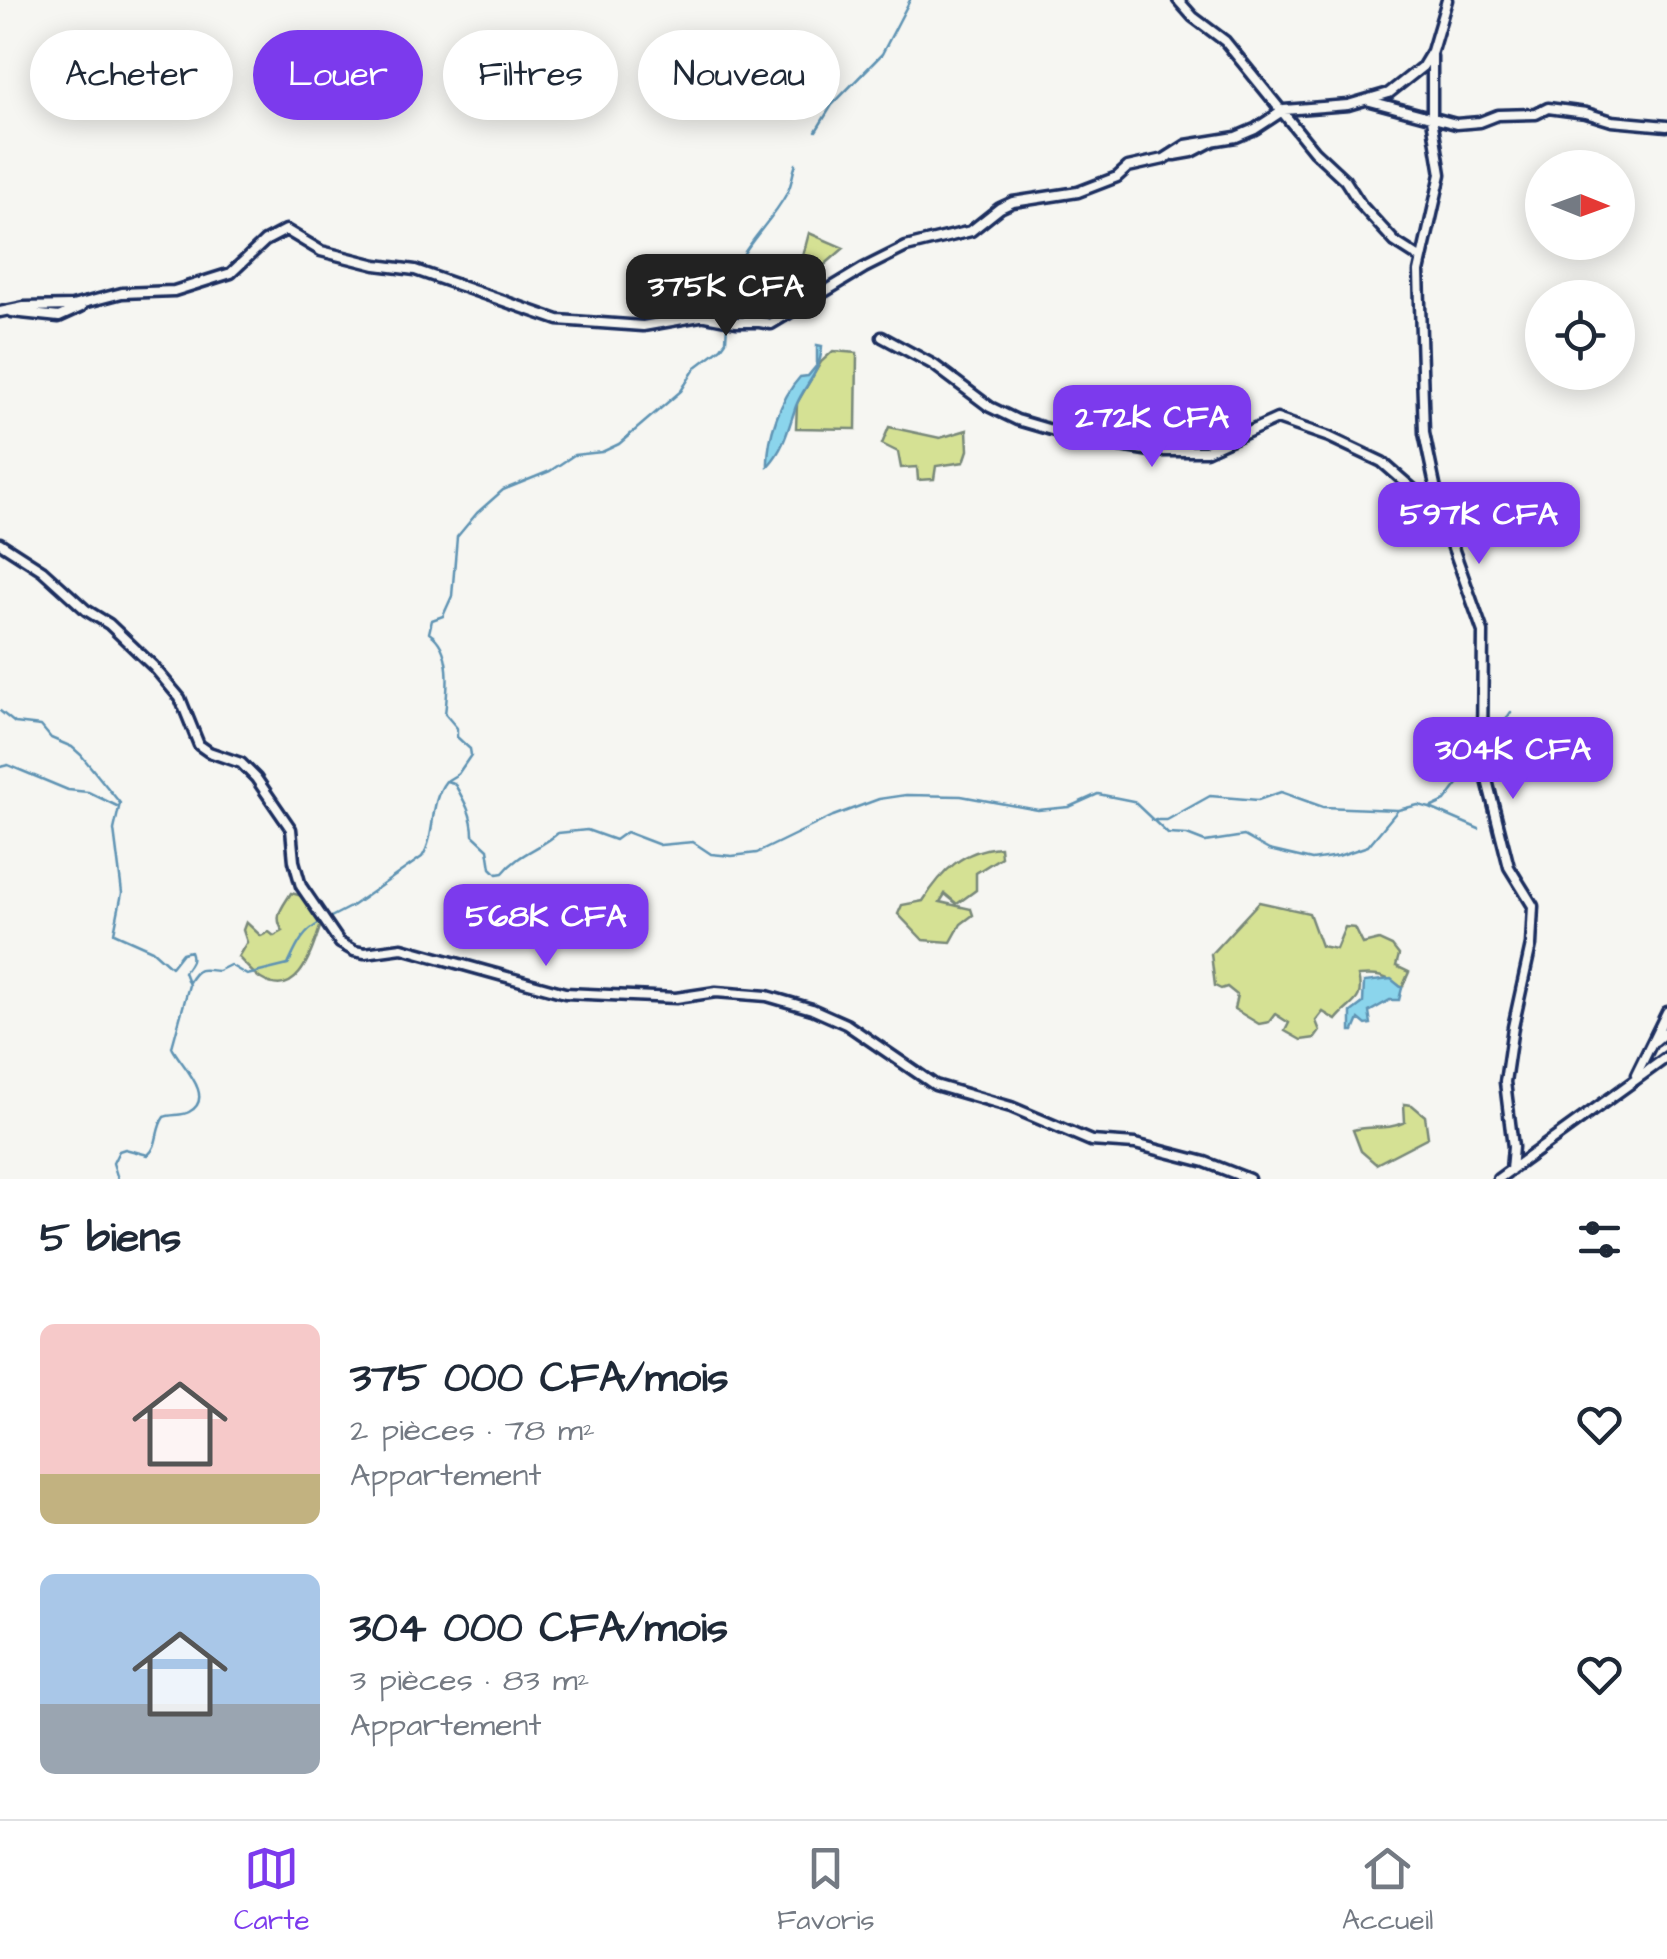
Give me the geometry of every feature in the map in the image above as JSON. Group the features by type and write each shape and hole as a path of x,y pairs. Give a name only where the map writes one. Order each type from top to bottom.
{"street":[{"path":"1178,0 1225,41 1314,151 1345,180 1361,205 1395,242 1420,258"},
{"path":"2,312 58,317 122,293 174,291 222,277 276,232 286,230 321,251 415,270 558,320 643,326 740,310 756,322 772,323 864,268 906,247 971,231 1013,202 1078,192 1186,145 1236,137 1284,110 1368,101 1406,83 1432,51 1447,0"},
{"path":"1432,51 1432,119 1441,174 1435,211 1420,258 1424,433 1441,514 1482,632 1482,754 1488,784 1509,867 1533,906 1531,945 1505,1082 1514,1147 1511,1170"},
{"path":"1368,101 1432,119 1468,123 1498,115 1536,114 1548,108 1612,121 1667,126"},
{"path":"882,337 934,365 990,407 1017,420 1089,441 1151,451 1206,450 1277,419 1329,437 1382,462 1441,514"},
{"path":"0,544 42,570 153,666 180,698 199,745 249,769 291,829 294,861 302,886 340,942 354,951 402,948 565,993 676,998 716,992 768,996 846,1024 935,1085 1012,1108 1091,1141 1135,1144 1204,1162 1249,1179"},
{"path":"1633,1079 1667,1012"},
{"path":"1651,1044 1667,1031"},
{"path":"1498,1179 1667,1057"}],"green space":[{"path":"809,233 844,248 791,294 769,296 778,268 800,267"},
{"path":"833,351 857,353 856,429 796,428 797,403 821,362"},
{"path":"889,427 940,438 967,430 964,462 936,466 934,479 918,480 917,467 901,468 898,452 882,444"},
{"path":"1000,847 1001,857 976,873 976,890 957,904 945,894 940,902 971,909 973,915 961,924 951,942 923,940 898,914 902,905 923,901 938,880 964,857"},
{"path":"291,893 306,897 324,916 304,966 287,983 275,984 258,977 238,957 247,942 243,930 246,922 261,936 283,931 279,916"},
{"path":"1259,902 1309,913 1321,946 1336,949 1345,927 1355,928 1363,944 1379,940 1392,946 1399,955 1396,966 1409,972 1402,988 1381,977 1358,976 1360,992 1355,1001 1336,1020 1323,1012 1316,1021 1320,1031 1315,1038 1301,1040 1285,1031 1289,1023 1275,1014 1269,1022 1259,1024 1234,1009 1237,995 1227,987 1215,986 1211,954"},
{"path":"1404,1104 1412,1105 1425,1116 1428,1137 1376,1164 1361,1151 1353,1130 1405,1122"}],"water":[{"path":"817,345 822,346 818,364 796,406 782,445 768,466 776,418 793,386 817,365"},
{"path":"1391,979 1402,988 1399,1000 1390,1000 1369,1012 1371,1024 1359,1019 1351,1031 1351,1012 1363,1003 1364,982"}],"waterway":[{"path":"816,131 832,105 882,54 910,0"},
{"path":"726,311 728,292 740,260 787,193 796,164"},
{"path":"448,780 458,774 471,755 445,714 445,659 442,648 429,633 432,620 443,616 452,596 457,537 503,490 550,471 574,455 602,452 619,444 681,391 696,367 721,348 726,341 727,323"},
{"path":"0,711 15,723 41,726 51,738 72,747 120,803 114,830 122,893 114,933 152,950 171,967 182,953 191,954 184,972 189,985 172,1047 198,1089 197,1105 186,1113 164,1117 148,1155 119,1151 113,1163 118,1179"},
{"path":"1486,748 1511,712"},
{"path":"327,919 422,857 430,839 437,799 446,781 454,783 461,795 470,814 473,835 488,849 491,868 497,874 558,833 587,830 615,840 626,832 660,845 693,842 711,854 757,853 833,816 879,799 906,795 961,796 1038,810 1069,807 1098,794 1133,801 1168,834 1187,835 1205,842 1244,836 1269,850 1312,860 1368,846 1398,810 1418,805 1430,808 1445,801 1481,754"},
{"path":"0,767 8,765 68,790 88,792 119,807"},
{"path":"1151,820 1167,820 1210,796 1258,800 1281,792 1323,807 1397,810"},
{"path":"1430,808 1479,829"},
{"path":"189,982 201,970 218,971 230,965 247,975 288,965 304,936 320,923"}]}
